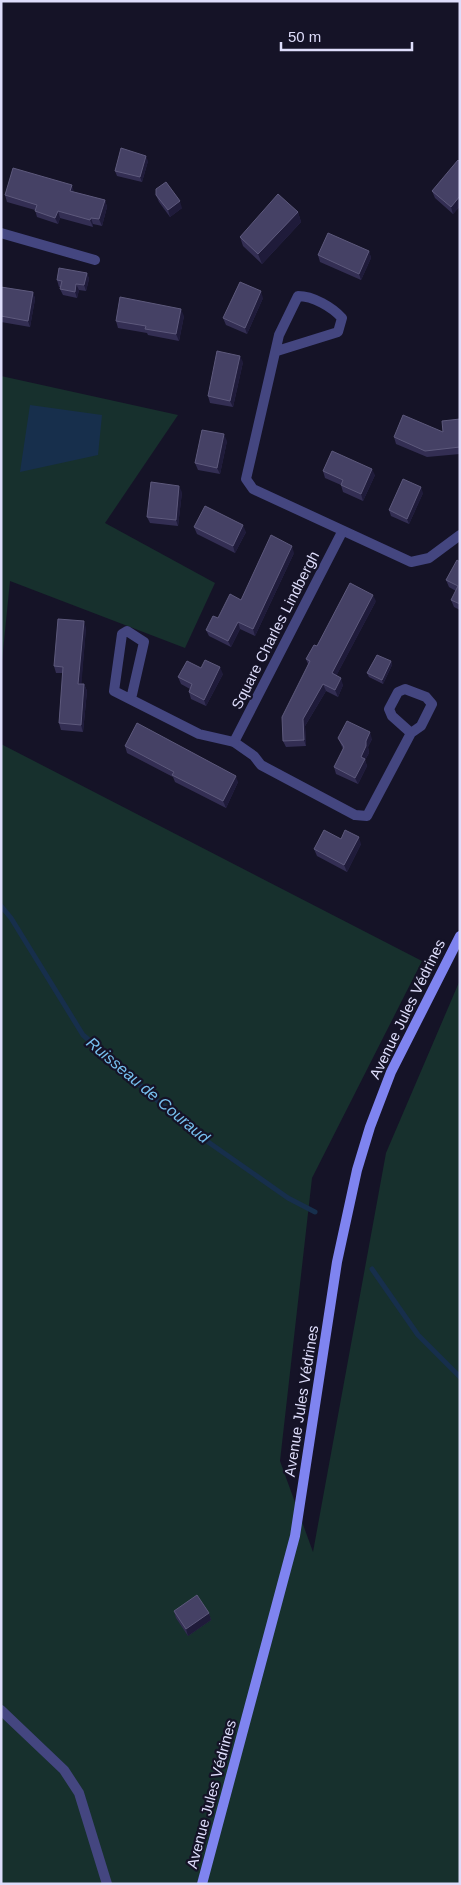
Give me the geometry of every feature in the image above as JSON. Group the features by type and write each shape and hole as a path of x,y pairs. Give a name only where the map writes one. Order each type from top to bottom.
{"main road":[{"name":"Avenue Jules Védrines","path":"202,1884 295,1536 337,1262 357,1170 370,1127 391,1072 460,936"}],"street":[{"path":"1,233 96,260"},
{"path":"277,351 338,332 342,318 335,310 305,296 298,296 279,334 277,351 246,479 253,489 342,532 411,562 430,558 460,535"},
{"name":"Square Charles Lindbergh","path":"234,742 342,532"},
{"path":"132,699 144,642 127,631 122,634 114,691 199,734 234,742 254,756 261,765 356,815 367,816 411,733 421,726 432,704 426,697 405,690 398,692 389,709 392,716 411,733"},
{"path":"1,1710 64,1770 79,1793 107,1884"}],"green space":[{"path":"1,376 178,415 105,523 215,583 185,648 10,581 1,671"},
{"path":"1,744 422,961 312,1178 280,1461 313,1552 386,1153 460,980 460,1884 1,1884"}],"water":[{"path":"30,405 102,415 98,455 20,472"}],"building":[{"path":"121,148 146,156 140,177 115,171"},
{"path":"458,160 460,162 460,196 451,207 432,191"},
{"path":"13,168 72,185 70,191 105,200 99,219 91,218 90,220 58,211 55,218 35,211 37,205 5,195"},
{"path":"166,182 180,201 168,210 156,195 156,189"},
{"path":"278,194 298,212 258,254 240,237"},
{"path":"328,233 369,251 359,274 318,255"},
{"path":"59,268 87,273 84,285 76,284 75,292 60,289 62,281 57,280"},
{"path":"240,282 261,291 245,328 223,318"},
{"path":"1,287 33,292 28,321 1,316"},
{"path":"120,297 181,309 176,334 145,329 146,326 116,321"},
{"path":"217,351 240,356 230,401 208,396"},
{"path":"403,415 443,432 442,421 460,419 460,447 425,451 394,437"},
{"path":"202,430 224,434 217,468 195,463"},
{"path":"332,451 372,469 361,494 341,485 343,480 323,471"},
{"path":"403,479 421,487 407,519 389,510"},
{"path":"151,482 179,486 176,520 147,517"},
{"path":"205,506 243,525 233,546 194,527"},
{"path":"271,535 292,546 253,629 238,622 228,641 206,630 213,616 218,618 230,594 241,600"},
{"path":"457,560 460,562 460,604 451,600 458,586 446,580"},
{"path":"350,583 373,595 332,673 341,678 335,690 323,684 303,719 304,740 283,741 282,717 310,661 306,659 314,645 317,646"},
{"path":"58,619 84,621 78,684 84,684 81,725 59,723 63,667 54,666"},
{"path":"377,655 391,661 382,680 367,673"},
{"path":"205,660 220,667 204,700 189,692 192,684 178,677 187,661 201,668"},
{"path":"347,721 370,732 361,757 365,759 355,778 334,767 344,747 338,738"},
{"path":"137,723 236,776 223,801 172,775 174,772 125,746"},
{"path":"324,830 341,839 345,830 359,837 344,865 314,849"},
{"path":"197,1595 209,1613 186,1629 174,1611"}],"waterway":[{"name":"Ruisseau de Couraud","path":"1,906 11,918 83,1035 191,1130 288,1198 315,1212"},
{"name":"Ruisseau de Couraud","path":"372,1269 418,1335 460,1377"}]}
